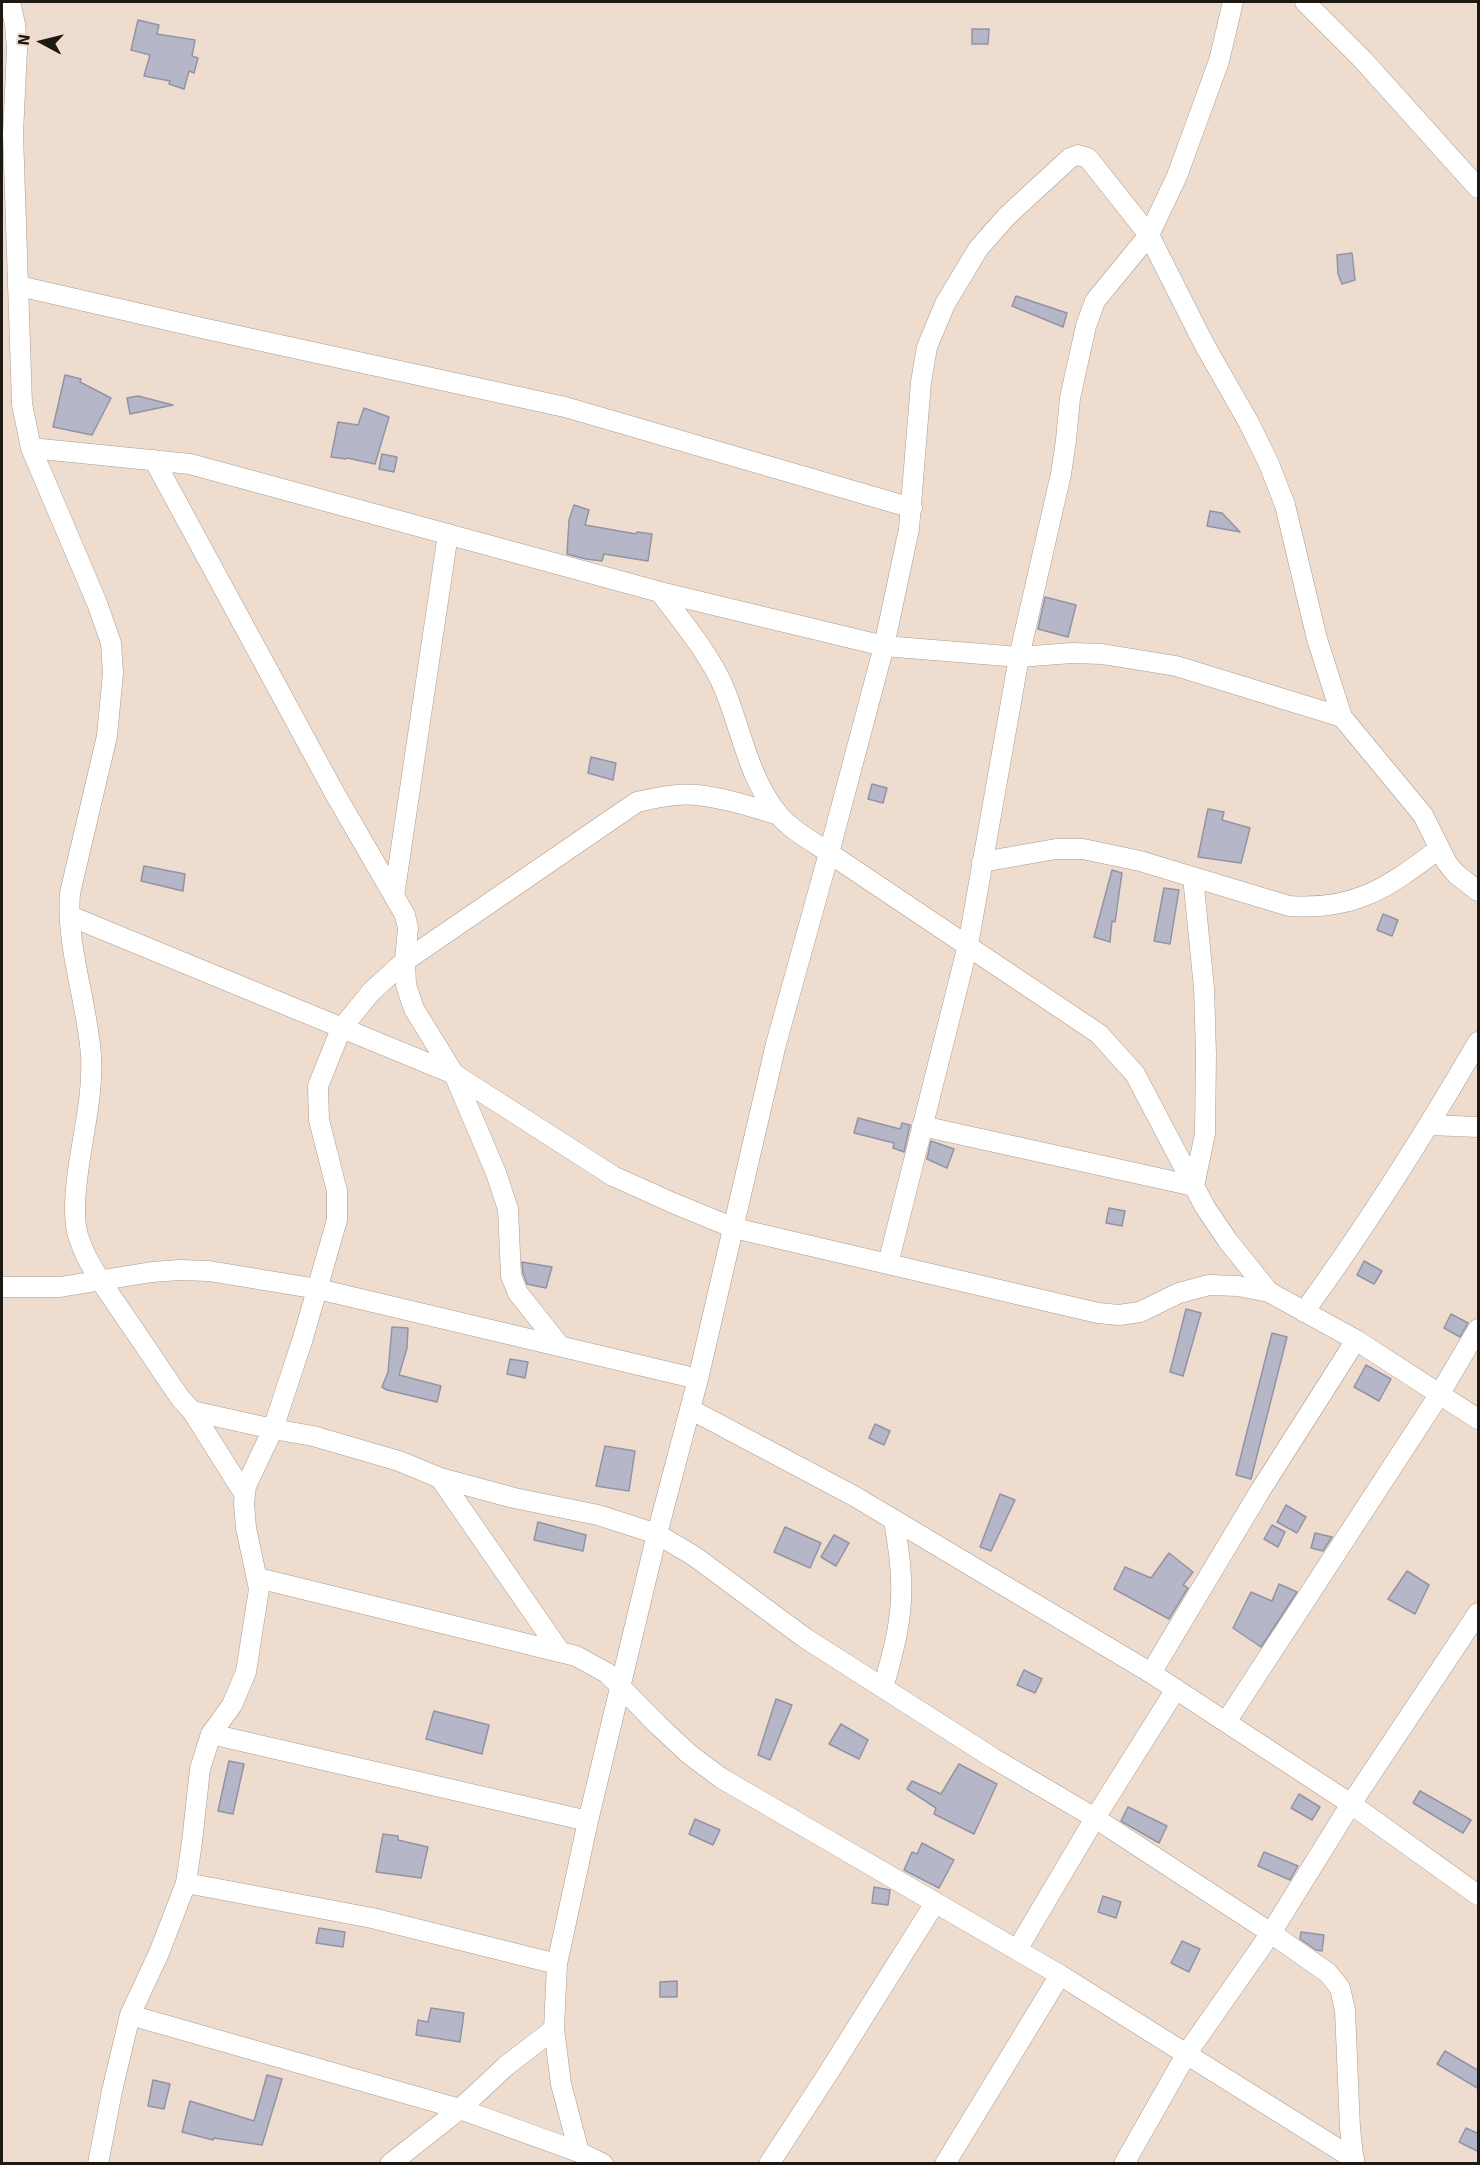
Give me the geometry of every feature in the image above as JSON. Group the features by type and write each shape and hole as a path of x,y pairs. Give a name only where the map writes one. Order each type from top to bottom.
{"street":[{"path":"10,2 15,24 16,49 14,134 22,404 31,448 97,603 111,643 113,673 107,736 70,892 70,916 89,1036 91,1067 89,1109 77,1174 76,1225 79,1241 102,1282 181,1399 192,1411 245,1495"},
{"path":"888,1264 968,945 1018,657 1061,474 1070,398 1086,326 1095,302 1149,235 1177,176 1219,61 1233,2"},
{"path":"1305,2 1363,60 1479,188"},
{"path":"579,2152 561,2084 554,2029 557,1964 620,1685 698,1379 776,1044 884,646 912,508 921,382 927,347 945,304 978,249 1007,216 1070,158 1078,155 1088,158 1149,235 1204,344 1250,423 1285,505 1317,639 1342,717 1423,815 1447,863 1456,874 1479,891"},
{"path":"20,286 565,407 912,508"},
{"path":"31,448 190,464 660,592 884,646 1018,657 1082,653 1176,666 1342,717"},
{"path":"154,460 407,921 406,985 414,1009 454,1074 496,1173 508,1209 511,1276 518,1293 560,1346"},
{"path":"394,896 448,534"},
{"path":"660,592 696,642 723,686 753,767 768,799 779,815 793,828 829,853 1099,1034 1135,1074 1205,1207 1228,1241 1269,1293"},
{"path":"98,2163 130,2015 159,1953 186,1883 200,1769 212,1734 232,1705 246,1672 257,1605 258,1578 246,1528 244,1503 246,1486 273,1429 318,1289 337,1220 337,1191 319,1120 318,1086 341,1029 371,992 405,961 637,802 662,796 696,795 737,802 779,815"},
{"path":"982,862 1056,849 1083,849 1140,861 1289,906 1314,908 1348,903 1375,893 1395,882 1439,849"},
{"path":"1193,877 1204,988 1206,1054 1205,1134 1194,1186"},
{"path":"70,916 454,1074 613,1176 734,1228 1098,1313 1119,1315 1140,1312 1179,1293 1209,1285 1238,1286 1269,1293 1356,1340 1479,1419"},
{"path":"1304,1312 1338,1265 1430,1125 1479,1042"},
{"path":"1430,1125 1479,1127"},
{"path":"922,1126 1194,1186"},
{"path":"2,1287 60,1287 102,1282 152,1272 180,1270 209,1272 318,1289 698,1379"},
{"path":"1226,1722 1439,1395 1479,1329"},
{"path":"1151,1672 1260,1491 1356,1340"},
{"path":"690,1409 854,1496 1151,1672 1475,1886"},
{"path":"192,1411 313,1436 366,1450 440,1478 514,1498 598,1515 657,1534 694,1556 804,1638 993,1758 1095,1818 1328,1973 1340,1988 1345,2010 1350,2128 1354,2161"},
{"path":"440,1478 559,1650"},
{"path":"883,1688 900,1621 902,1582 894,1520"},
{"path":"258,1578 460,1629 559,1650 594,1665 608,1673 689,1754 721,1778 1060,1976 1187,2053 1354,2161"},
{"path":"1124,2163 1187,2053 1271,1933 1351,1804 1479,1613"},
{"path":"1017,1950 1095,1818 1176,1689"},
{"path":"212,1734 588,1821"},
{"path":"186,1883 372,1918 557,1964"},
{"path":"769,2163 935,1903"},
{"path":"945,2163 1060,1976"},
{"path":"130,2015 460,2109 579,2152 603,2163"},
{"path":"390,2163 460,2109 506,2066 554,2029"}],"building":[{"path":"138,20 159,25 157,34 195,40 192,56 198,58 194,73 189,71 184,89 169,84 170,81 144,76 150,55 131,50"},
{"path":"972,29 989,29 988,44 972,44"},
{"path":"1352,253 1355,280 1342,284 1338,274 1337,255"},
{"path":"1016,296 1067,313 1063,327 1012,306"},
{"path":"65,375 81,379 80,382 111,398 92,435 53,427"},
{"path":"138,396 173,405 130,414 127,398"},
{"path":"364,408 389,417 375,464 331,457 338,422 358,425"},
{"path":"382,454 397,457 394,472 379,469"},
{"path":"574,505 589,510 585,525 636,534 637,532 652,534 648,561 604,554 602,561 567,554 569,520"},
{"path":"1210,511 1222,513 1240,532 1207,526"},
{"path":"1045,597 1076,605 1068,637 1038,629"},
{"path":"591,757 616,763 613,780 588,773"},
{"path":"872,784 887,788 883,803 868,799"},
{"path":"1208,809 1224,812 1222,820 1250,828 1241,863 1198,857"},
{"path":"144,866 185,874 183,891 141,881"},
{"path":"1112,870 1122,873 1110,942 1094,937"},
{"path":"1164,888 1179,890 1170,944 1154,941"},
{"path":"1383,914 1398,920 1392,936 1377,930"},
{"path":"858,1118 900,1129 902,1123 910,1125 904,1152 893,1148 894,1143 854,1133"},
{"path":"931,1141 954,1149 947,1168 927,1159"},
{"path":"1109,1208 1125,1211 1122,1226 1106,1223"},
{"path":"1364,1261 1382,1271 1374,1284 1357,1275"},
{"path":"522,1262 552,1267 546,1288 527,1284"},
{"path":"1186,1309 1201,1313 1183,1376 1170,1372"},
{"path":"1451,1314 1468,1323 1460,1337 1444,1328"},
{"path":"392,1327 408,1328 407,1348 399,1375 441,1386 437,1402 382,1387 388,1372"},
{"path":"1272,1333 1287,1337 1251,1479 1236,1475"},
{"path":"510,1359 528,1362 525,1378 507,1374"},
{"path":"1366,1365 1391,1379 1379,1401 1354,1387"},
{"path":"875,1424 890,1431 884,1445 869,1438"},
{"path":"605,1446 635,1451 629,1491 596,1486"},
{"path":"1000,1494 1015,1500 991,1551 980,1547"},
{"path":"1286,1505 1306,1517 1297,1533 1277,1522"},
{"path":"538,1522 586,1535 583,1551 534,1540"},
{"path":"1272,1525 1285,1532 1278,1547 1264,1539"},
{"path":"785,1527 821,1543 810,1568 774,1552"},
{"path":"1315,1533 1332,1537 1323,1551 1311,1548"},
{"path":"834,1535 849,1543 836,1566 821,1557"},
{"path":"1169,1553 1193,1572 1183,1585 1188,1588 1169,1619 1114,1589 1125,1567 1151,1578"},
{"path":"1407,1571 1429,1585 1415,1614 1388,1599"},
{"path":"1279,1584 1297,1592 1261,1647 1233,1628 1251,1592 1272,1601"},
{"path":"1024,1670 1042,1679 1035,1693 1017,1685"},
{"path":"776,1699 792,1705 770,1760 758,1755"},
{"path":"434,1711 489,1725 482,1754 426,1739"},
{"path":"841,1724 868,1740 859,1759 829,1744"},
{"path":"229,1761 244,1764 233,1814 218,1811"},
{"path":"959,1764 997,1784 974,1834 934,1814 936,1808 907,1789 912,1781 941,1794"},
{"path":"1420,1791 1471,1820 1463,1833 1413,1803"},
{"path":"1299,1794 1320,1807 1312,1820 1291,1808"},
{"path":"1128,1807 1167,1826 1159,1843 1121,1821"},
{"path":"695,1819 720,1830 713,1845 689,1834"},
{"path":"383,1834 398,1836 398,1840 428,1847 421,1878 376,1872"},
{"path":"922,1843 954,1860 939,1888 904,1870 912,1852 917,1854"},
{"path":"1264,1852 1298,1866 1290,1880 1258,1866"},
{"path":"874,1887 890,1890 888,1905 872,1903"},
{"path":"1103,1896 1121,1902 1116,1918 1098,1912"},
{"path":"319,1928 345,1932 343,1947 316,1943"},
{"path":"1301,1932 1324,1935 1322,1951 1316,1950 1300,1939"},
{"path":"1182,1941 1200,1949 1189,1972 1171,1963"},
{"path":"677,1981 677,1997 660,1997 660,1982"},
{"path":"431,2008 464,2013 460,2042 416,2035 418,2020 428,2022"},
{"path":"1445,2051 1479,2071 1479,2089 1437,2064"},
{"path":"267,2075 282,2079 262,2145 214,2138 213,2140 182,2132 190,2101 254,2121"},
{"path":"153,2080 170,2084 164,2109 148,2106"},
{"path":"1466,2128 1479,2134 1479,2152 1459,2142"}]}
